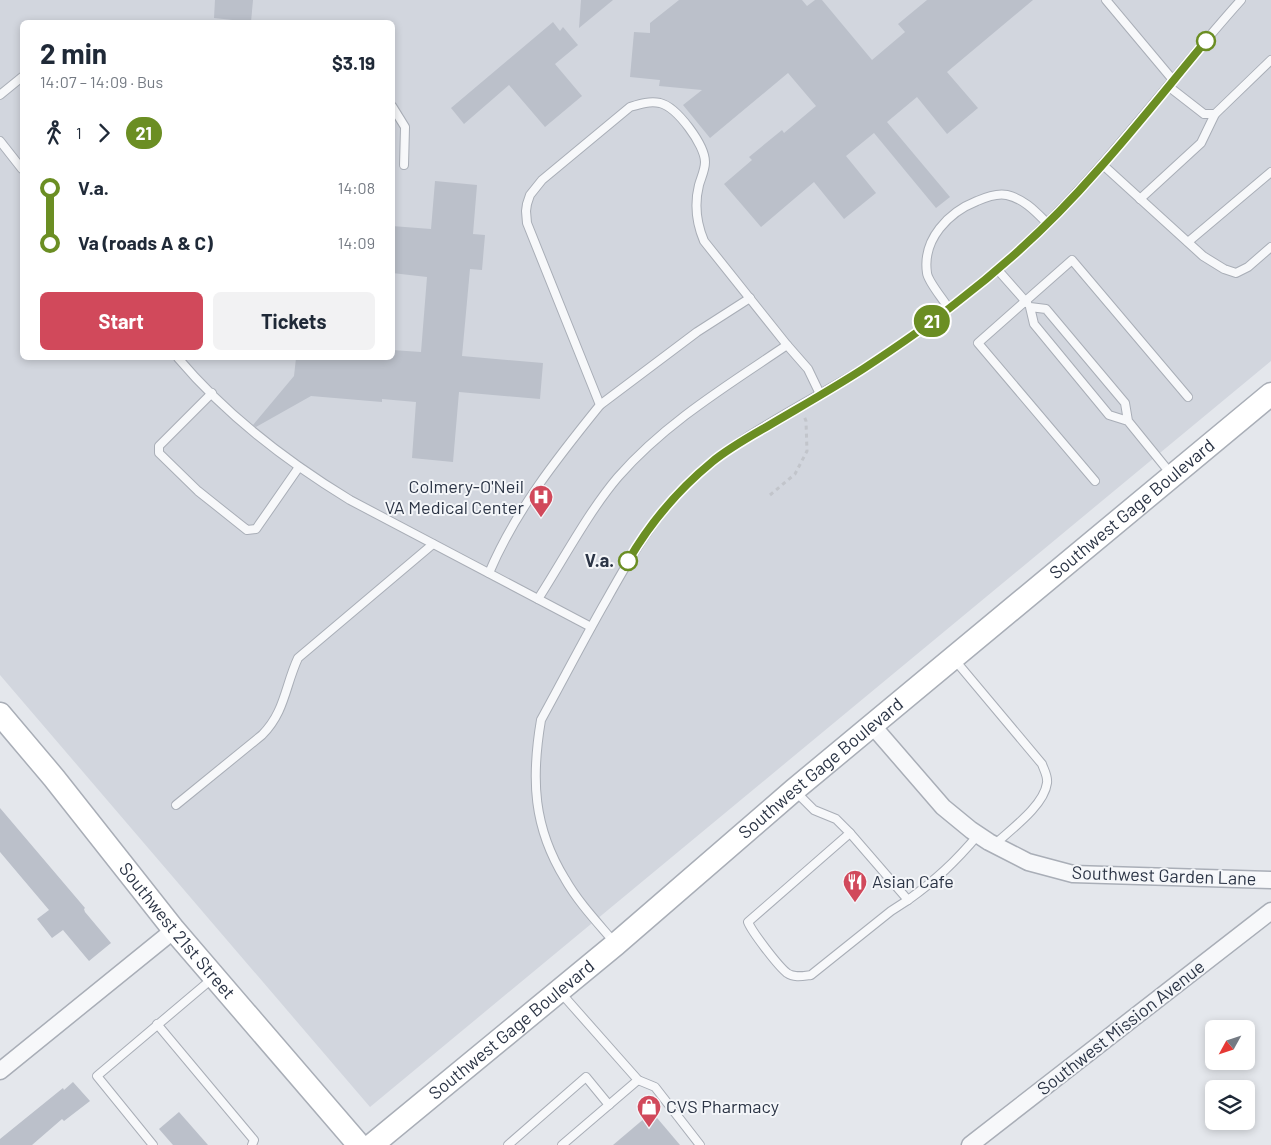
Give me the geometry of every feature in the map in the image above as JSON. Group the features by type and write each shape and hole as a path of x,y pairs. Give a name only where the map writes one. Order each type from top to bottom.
{"main road":[{"name":"Southwest Gage Boulevard","path":"372,1145 616,944 794,790 1271,394"},
{"name":"Southwest 21st Street","path":"0,714 54,778 174,930 359,1145"}],"street":[{"name":"Southwest Garden Lane","path":"872,725 943,806 978,835 1028,862 1073,874 1271,880"},
{"name":"Southwest Mission Avenue","path":"970,1145 1271,911"},
{"path":"0,1071 174,930"}],"lane":[{"path":"1106,0 1171,83 1204,114 1216,114"},
{"path":"616,944 582,903 557,865 542,826 535,785 535,753 541,720 591,626 638,544 664,508 713,462 738,443 862,369 911,337 949,309 1048,223 1103,165 1241,0"},
{"path":"1140,199 1201,143 1216,114 1271,60"},
{"path":"0,95 20,79"},
{"path":"600,405 527,223 527,204 530,195 542,180 622,113 630,107 646,102 662,103 676,112 701,148 705,162 695,205 699,228 704,241 808,369 820,394"},
{"path":"395,111 405,127 404,165"},
{"path":"0,142 20,167"},
{"path":"1103,165 1204,256 1224,269 1236,273 1248,267 1271,246"},
{"path":"1188,242 1271,172"},
{"path":"949,309 927,275 928,251 937,230 955,212 987,197 1006,195 1026,202 1048,223"},
{"path":"1095,481 978,342 1027,304 1072,260 1188,397"},
{"path":"997,269 1027,304 1034,324 1110,415 1128,421"},
{"path":"490,573 498,551 536,487 600,405 697,332 750,298"},
{"path":"1027,304 1046,308 1124,403 1128,421 1172,476"},
{"path":"538,599 596,508 618,478 641,454 724,387 787,345"},
{"path":"180,360 254,434 299,467 350,500 591,626"},
{"path":"212,393 159,446 159,453 198,491 247,530 256,529 299,467"},
{"path":"176,805 262,736 271,726 286,698 292,671 298,658 433,544"},
{"path":"953,658 1042,764 1046,773 1047,782 1040,800 1033,809 994,845"},
{"path":"794,790 814,810 836,819 908,900"},
{"path":"850,833 748,922 752,932 787,973 798,976 811,975 891,911 935,881 957,860 978,835"},
{"path":"153,1145 97,1076 214,976"},
{"path":"559,990 638,1080 655,1087 700,1145"},
{"path":"156,1024 253,1143"},
{"path":"508,1145 586,1077 609,1105"},
{"path":"562,1145 638,1080"}],"path":[{"path":"770,495 795,474 807,451 806,422 800,406"}],"shaded area":[{"name":"Colmery-O'Neil VA Medical Center","path":"0,0 1271,0 1271,361 370,1107 0,675"}],"building":[{"path":"215,0 253,0 251,20 214,18"},
{"path":"581,0 613,0 579,28"},
{"path":"679,0 802,0 807,6 815,0 822,0 872,60 905,32 898,24 927,0 1033,0 947,72 978,108 947,134 917,97 887,122 950,197 936,208 874,133 846,156 876,193 844,219 814,182 761,227 724,184 752,160 749,157 782,130 784,133 816,106 788,73 710,138 683,105 702,90 659,86 660,80 630,77 634,32 650,33 650,23"},
{"path":"553,22 560,31 563,27 578,45 555,64 582,96 545,127 509,85 464,124 451,108"},
{"path":"435,181 477,185 473,234 485,235 482,270 470,269 462,356 543,363 540,399 459,392 453,462 412,458 416,402 382,399 382,402 311,396 256,427 253,425 294,376 296,360 395,360 395,350 421,352 427,277 395,273 395,226 431,229"},
{"path":"0,808 85,908 85,912 111,943 89,961 63,930 52,938 37,919 49,910 0,852"},
{"path":"73,1082 90,1101 64,1121 62,1119 32,1145 0,1145 0,1139"},
{"path":"179,1112 208,1145 173,1145 159,1129"},
{"name":"CVS Pharmacy","path":"652,1112 680,1145 613,1145"}],"bus line":[{"name":"21","path":"628,561 664,508 713,462 738,443 862,369 911,337 1003,265 1098,171 1206,41"}],"place":[{"name":"Colmery-O'Neil VA Medical Center","path":"541,518"},
{"name":"V.a.","path":"628,561"},
{"name":"Asian Cafe","path":"855,903"},
{"name":"CVS Pharmacy","path":"649,1128"}]}
